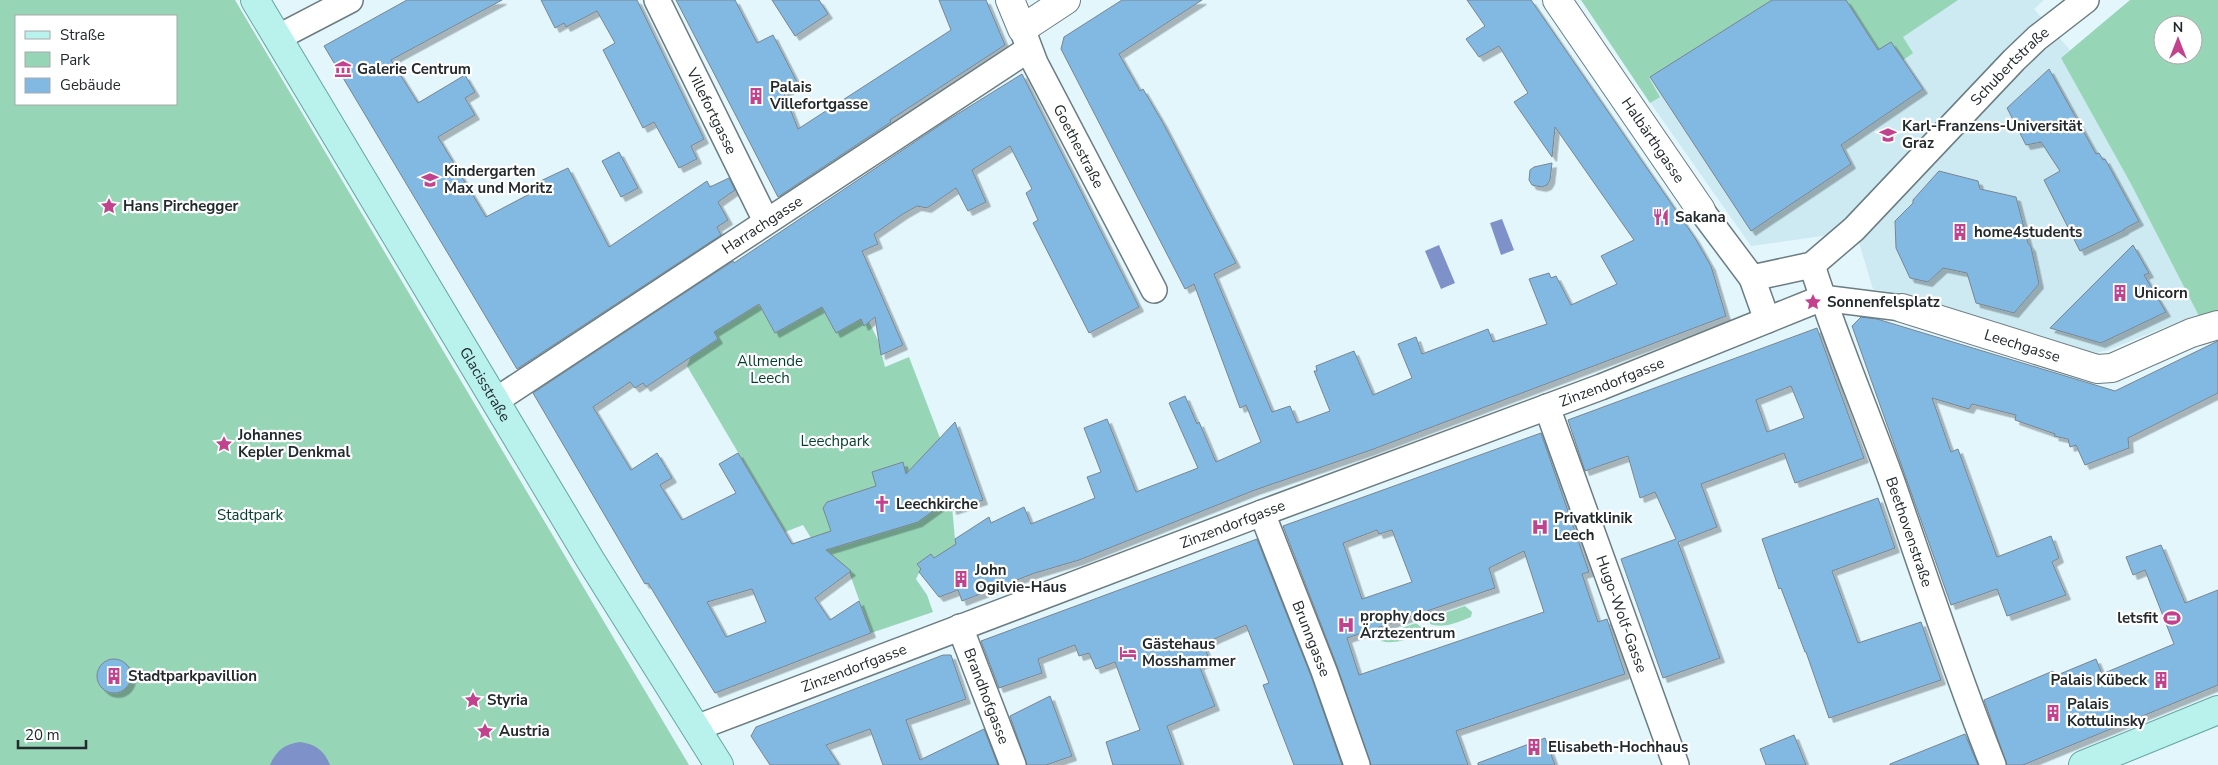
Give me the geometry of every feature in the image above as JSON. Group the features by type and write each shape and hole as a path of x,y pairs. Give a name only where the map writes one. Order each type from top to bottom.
{"main road":[{"name":"Glacisstraße","path":"255,0 614,600 719,765"},
{"path":"2083,765 2218,710"}],"street":[{"path":"277,38 350,0"},
{"name":"Villefortgasse","path":"656,0 766,222"},
{"name":"Goethestraße","path":"1010,0 1025,39 1154,290"},
{"name":"Harrachgasse","path":"495,401 766,222 1025,39 1066,0"},
{"name":"Halbärthgasse","path":"1557,0 1701,210 1752,278"},
{"name":"Schubertstraße","path":"1812,265 1854,229 2031,44 2086,0"},
{"path":"1812,265 1822,298 1767,320 1752,278 1812,265"},
{"name":"Leechgasse","path":"1822,298 1902,308 2097,369 2112,368 2191,333 2218,325"},
{"name":"Beethovenstraße","path":"1822,298 1891,481 1967,699 1993,765"},
{"name":"Zinzendorfgasse","path":"696,728 1547,407 1767,320"},
{"name":"Hugo-Wolf-Gasse","path":"1547,407 1676,765"},
{"name":"Brunngasse","path":"1262,513 1358,765"},
{"name":"Brandhofgasse","path":"960,627 1013,765"}],"shaded area":[{"name":"Karl-Franzens-Universität Graz","path":"1582,0 2044,0 2034,9 2070,50 2061,58 2131,184 2199,316 2193,316 2096,353 1907,295 1873,289 1858,239 1836,234 1751,246 1638,85"}],"green space":[{"name":"Stadtpark","path":"0,0 235,0 689,765 0,765"},
{"path":"1581,0 1772,0 1649,78 1660,97 1650,103"},
{"path":"1846,0 1958,0 1903,37 1913,53 1891,69"},
{"path":"2130,0 2218,0 2218,312 2199,316 2131,184 2061,58"},
{"name":"Leechpark","path":"804,273 836,333 861,319 869,322 878,340 885,367 909,357 940,438 951,496 955,539 979,532 934,558 931,555 917,564 921,569 916,579 927,595 933,612 871,633 848,569 811,538 803,525 785,532 687,366 691,356 718,339 714,332 757,305 760,306 775,333"},
{"path":"1465,606 1472,612 1471,617 1446,625 1430,624 1430,618"},
{"path":"1416,623 1423,629 1421,634 1396,642 1381,641 1381,635"}],"water":[{"path":"1502,219 1514,250 1501,255 1490,223"},
{"path":"1439,245 1455,283 1441,289 1425,251"},
{"path":"300,742 310,744 318,749 325,755 330,765 270,765 281,749 289,744"}],"building":[{"path":"407,0 502,0 391,60 418,103 465,75 475,92 465,98 475,115 438,137 486,217 537,190 534,184 568,168 609,247 707,181 710,187 729,178 735,190 718,202 728,220 717,227 721,235 517,369 324,46"},
{"path":"541,0 637,0 704,139 691,146 697,159 679,168 654,122 643,128 603,50 615,43 597,11 566,27 564,23 555,28"},
{"path":"676,0 735,0 757,43 773,35 798,84 784,93 798,129 951,30 939,0 986,0 1005,45 890,120 891,122 778,197"},
{"path":"772,0 819,0 828,14 795,36"},
{"path":"1122,0 1202,0 1119,54 1140,91 1143,89 1163,123 1236,263 1214,274 1272,412 1290,406 1297,423 1330,411 1314,371 1317,371 1316,366 1354,351 1373,395 1412,378 1398,344 1416,337 1422,354 1488,329 1493,342 1547,324 1529,279 1549,273 1551,278 1556,276 1571,305 1617,284 1601,256 1634,240 1555,127 1552,157 1514,102 1528,93 1499,46 1479,57 1466,39 1485,26 1467,0 1531,0 1695,238 1711,266 1726,316 1371,450 1255,490 1079,560 1035,573 962,601 958,590 939,597 919,572 921,569 917,564 931,554 934,558 956,544 955,539 989,517 991,523 1024,507 1031,524 1095,498 1087,477 1101,472 1084,428 1107,419 1136,492 1198,468 1169,403 1185,396 1197,424 1199,422 1216,462 1261,442 1246,405 1240,408 1194,284 1185,289 1061,49 1064,37"},
{"path":"1772,0 1846,0 1878,50 1891,42 1923,89 1841,145 1851,164 1751,231 1650,77"},
{"path":"2049,69 2096,154 2099,153 2103,160 2105,159 2139,221 2080,251 2044,180 2060,171 2041,142 2026,145 2007,108"},
{"path":"1022,74 1139,307 1089,333 1033,223 1038,220 1026,193 1032,189 1010,146 972,170 986,202 968,211 956,188 927,208 917,206 903,214 874,234 878,244 862,251 903,345 881,355 875,317 864,326 861,319 836,333 822,307 775,333 759,304 714,332 718,339 646,387 643,383 635,388 630,382 593,407 631,470 657,453 672,478 660,485 682,520 736,493 719,464 738,453 792,544 831,531 823,508 827,502 876,486 872,472 903,462 906,474 955,422 983,500 952,510 951,498 918,522 826,550 851,571 815,598 830,620 859,601 871,633 715,693 648,583 645,584 533,393 733,261 734,263 943,123","holes":["752,589 766,622 726,637 707,602"]},
{"path":"619,152 638,188 621,197 602,161"},
{"path":"1552,163 1550,180 1547,185 1542,187 1532,185 1529,180 1530,170 1534,167"},
{"name":"home4students","path":"1939,171 1978,181 1980,189 2016,197 2028,243 2031,247 2039,284 2014,313 1976,303 1967,273 1943,268 1928,282 1910,278 1896,248 1895,221 1913,203 1913,200"},
{"name":"Unicorn","path":"2133,245 2149,273 2144,275 2166,312 2101,343 2050,328"},
{"path":"1861,317 1877,319 2115,391 2218,341 2218,393 2128,438 2129,448 2085,465 2076,445 2070,447 2068,439 2054,436 2055,434 2015,420 2016,415 1972,404 1969,409 1932,398 1951,452 1958,449 1997,557 2051,536 2059,558 2052,562 2066,595 2007,616 1997,589 1951,605 1852,326"},
{"path":"1817,328 1864,458 1795,483 1784,453 1701,484 1717,527 1678,542 1720,658 1663,678 1621,559 1676,539 1655,492 1640,498 1628,456 1585,471 1568,420","holes":["1791,386 1804,418 1767,432 1756,400"]},
{"path":"1541,433 1589,572 1582,574 1598,622 1607,619 1625,674 1456,731 1468,765 1371,765 1337,666 1283,526","holes":["1377,530 1379,534 1392,530 1412,582 1362,599 1343,543","1524,551 1544,612 1359,675 1347,638 1495,588 1489,568"]},
{"path":"1878,498 1895,548 1832,571 1858,643 1921,622 1941,680 1829,718 1806,652 1781,588 1779,589 1762,539"},
{"path":"1257,539 1311,676 1342,765 1294,765 1263,685 1269,683 1246,625 1203,644 1210,661 1199,665 1215,706 1167,726 1181,765 1113,765 1106,742 1140,730 1115,662 1096,669 1089,653 1079,656 1075,645 1038,659 1042,673 999,688 981,641"},
{"path":"2161,545 2185,603 2218,590 2218,685 2023,765 2007,765 1984,700 2053,671 2055,676 2096,659 2102,674 2174,644 2145,570 2133,575 2126,557"},
{"path":"943,655 951,655 966,699 906,720 920,760 984,729 998,765 883,765 870,729 826,745 839,765 770,765 751,736 756,727"},
{"name":"Stadtparkpavillion","path":"114,659 121,660 126,664 130,669 130,683 126,688 121,692 114,693 107,692 102,688 98,683 97,676 98,669 102,664 107,660"},
{"path":"1050,696 1072,756 1046,765 1027,765 1010,716"},
{"path":"1965,734 1978,765 1890,765 1890,764"},
{"path":"1794,735 1806,765 1766,765 1760,749"},
{"name":"Elisabeth-Hochhaus","path":"1545,738 1555,765 1478,765 1478,763"}],"place":[{"name":"Galerie Centrum","path":"343,69"},
{"name":"Palais Villefortgasse","path":"756,96"},
{"name":"Karl-Franzens-Universität Graz","path":"1888,135"},
{"name":"Kindergarten Max und Moritz","path":"430,180"},
{"name":"Hans Pirchegger","path":"109,206"},
{"name":"Sakana","path":"1661,217"},
{"name":"home4students","path":"1960,232"},
{"name":"Unicorn","path":"2120,293"},
{"name":"Sonnenfelsplatz","path":"1813,302"},
{"name":"Johannes Kepler Denkmal","path":"224,444"},
{"name":"Leechkirche","path":"882,504"},
{"name":"Privatklinik Leech","path":"1540,527"},
{"name":"John Ogilvie-Haus","path":"961,579"},
{"name":"letsfit","path":"2172,618"},
{"name":"prophy docs Ärztezentrum","path":"1346,625"},
{"name":"Gästehaus Mosshammer","path":"1128,653"},
{"name":"Stadtparkpavillion","path":"114,676"},
{"name":"Palais Kübeck","path":"2161,680"},
{"name":"Styria","path":"473,700"},
{"name":"Palais Kottulinsky","path":"2053,713"},
{"name":"Austria","path":"485,731"},
{"name":"Elisabeth-Hochhaus","path":"1534,747"}],"park label":[{"name":"Allmende Leech","path":"770,370"}]}
